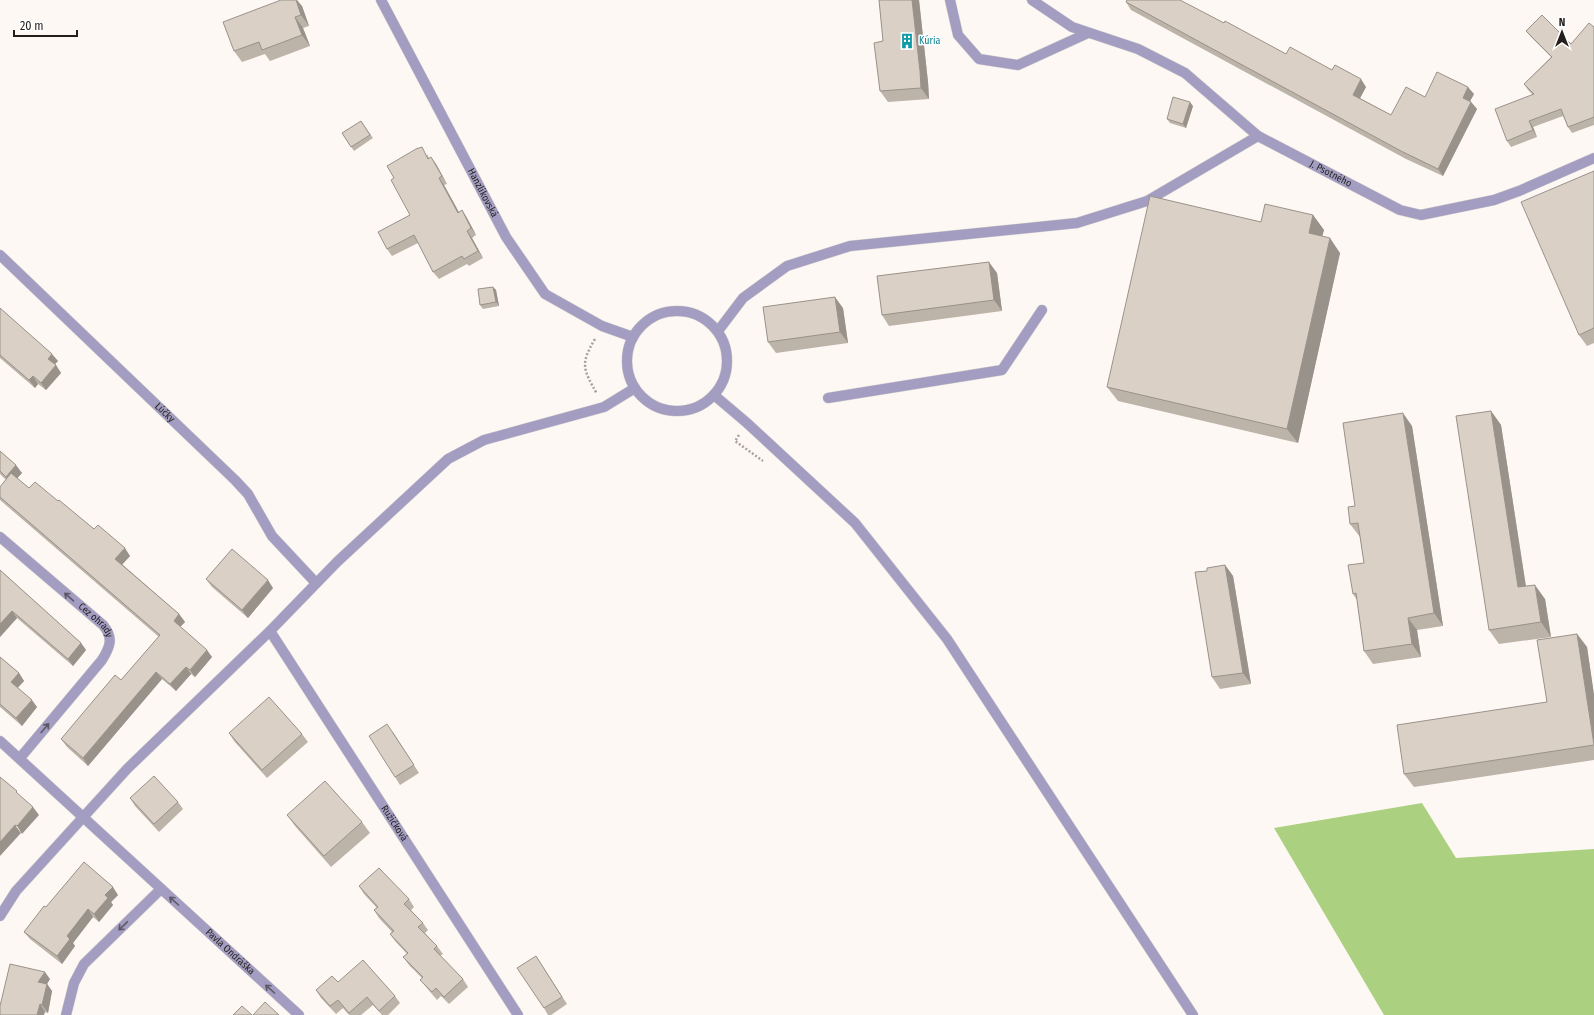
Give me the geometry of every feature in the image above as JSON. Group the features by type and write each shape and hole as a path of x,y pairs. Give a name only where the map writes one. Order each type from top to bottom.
{"street":[{"name":"Hanzlíkovská","path":"381,0 506,236 545,294 602,326 633,337"},
{"path":"950,0 958,35 980,59 1018,65 1088,33"},
{"name":"J. Psotného","path":"1032,0 1072,27 1138,49 1185,73 1258,136 1400,210 1421,215 1494,200 1519,191 1594,158"},
{"path":"718,331 743,298 787,266 850,246 1077,223 1147,201 1258,136"},
{"name":"Lúčky","path":"0,255 235,480 248,494 272,536 316,583"},
{"path":"828,398 1002,370 1042,310"},
{"path":"681,311 695,314 708,321 718,331 724,343 728,357 727,371 722,384 714,395 702,405 688,410 673,411 658,407 645,399 635,388 628,368 627,357 629,347 633,337 641,326 653,317 666,312 681,311"},
{"path":"0,916 16,891 127,769 270,631 316,583 448,459 484,440 604,407 635,388"},
{"path":"714,395 747,423 855,523 947,639 1193,1015"},
{"name":"Cez ohrady","path":"0,537 103,625 109,632 110,647 102,660 20,758"},
{"name":"Ružičková","path":"270,631 518,1015"},
{"path":"0,741 83,816"},
{"name":"Pavla Ondráška","path":"83,816 160,889 299,1015"},
{"path":"66,1015 74,983 84,964 160,889"}],"path":[{"path":"602,326 586,354 584,369 604,407"},
{"path":"747,423 735,441 765,463"}],"green space":[{"path":"1422,803 1456,858 1594,849 1594,1015 1384,1015 1274,828"}],"building":[{"path":"281,0 296,0 301,15 295,17 302,35 262,50 259,42 234,51 223,22"},
{"name":"Kúria","path":"879,0 912,0 921,88 880,91 874,43 883,41"},
{"path":"1127,0 1180,0 1224,23 1225,21 1286,54 1290,47 1332,70 1335,65 1361,79 1353,95 1391,115 1406,87 1425,97 1437,72 1468,87 1463,98 1471,102 1438,169 1401,151 1126,2"},
{"path":"1542,15 1571,44 1589,23 1594,27 1594,117 1568,127 1561,109 1529,121 1533,130 1507,141 1495,109 1534,94 1524,84 1552,57 1526,31"},
{"path":"1173,97 1190,102 1183,124 1167,119"},
{"path":"361,121 370,135 351,147 342,133"},
{"path":"422,147 428,159 431,157 442,176 439,178 458,213 462,210 471,228 467,231 478,251 464,259 462,256 433,272 414,235 387,249 378,232 410,215 391,180 394,178 387,166"},
{"path":"1594,171 1594,328 1579,335 1521,202"},
{"path":"1150,196 1261,222 1265,204 1313,215 1309,233 1330,238 1287,429 1107,387"},
{"path":"989,262 994,300 882,315 877,276"},
{"path":"493,287 496,302 480,305 478,289"},
{"path":"835,297 840,332 768,342 763,307"},
{"path":"0,308 52,354 48,359 56,365 41,383 33,376 29,380 0,355"},
{"path":"1491,411 1518,587 1535,585 1541,622 1489,630 1456,416"},
{"path":"1403,413 1434,613 1408,618 1412,644 1364,651 1356,593 1353,594 1348,565 1364,563 1358,523 1350,524 1348,507 1355,506 1343,423"},
{"path":"0,451 16,465 6,477 0,471"},
{"path":"11,473 29,488 35,482 94,529 98,525 125,548 115,559 179,614 174,621 207,650 190,670 186,667 170,684 156,672 83,758 61,739 115,675 121,680 160,635 0,497 0,487"},
{"path":"232,549 268,580 242,610 206,579"},
{"path":"1225,565 1243,673 1212,677 1195,572 1207,571 1207,568"},
{"path":"0,570 81,643 68,659 12,611 0,624"},
{"path":"1577,634 1594,745 1404,774 1397,725 1547,702 1537,640"},
{"path":"0,657 19,673 11,682 32,700 16,718 0,704"},
{"path":"269,697 302,734 262,770 229,733"},
{"path":"387,724 414,765 395,777 369,736"},
{"path":"154,776 178,802 154,824 130,798"},
{"path":"0,777 33,807 17,826 15,825 0,842"},
{"path":"325,781 362,822 324,856 287,815"},
{"path":"84,862 113,887 105,895 108,898 94,914 88,909 67,936 70,939 57,956 24,932 44,906 46,907"},
{"path":"379,868 409,899 404,904 423,923 418,927 437,946 434,949 463,979 444,997 436,988 432,992 420,980 423,977 403,957 408,953 390,934 394,931 374,910 378,907 359,886"},
{"path":"536,956 562,997 544,1008 517,968"},
{"path":"363,960 395,996 379,1011 367,997 349,1013 338,1000 330,1006 316,990 332,976 338,982"},
{"path":"10,964 45,972 38,982 47,984 42,1005 40,1004 37,1015 0,1015 0,1006"},
{"path":"265,1002 279,1015 253,1015"},
{"path":"242,1006 252,1015 233,1015"}],"place":[{"name":"Kúria","path":"907,41"}]}
